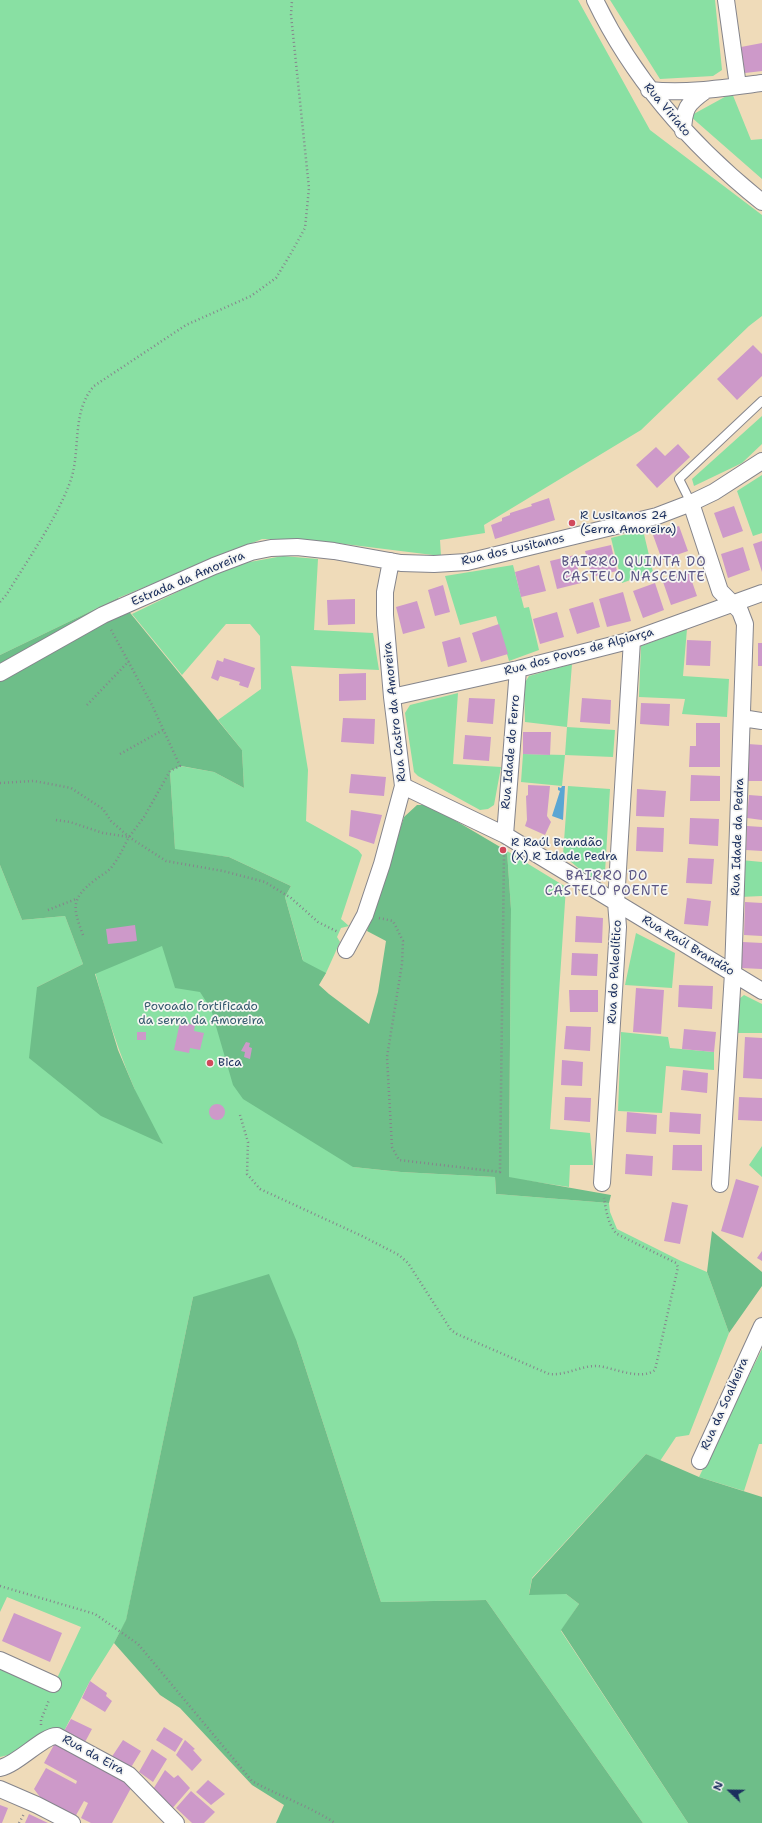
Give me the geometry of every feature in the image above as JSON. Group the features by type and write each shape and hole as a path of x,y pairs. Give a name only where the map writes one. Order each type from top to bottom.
{"street":[{"name":"Rua Viriato","path":"595,0 633,68 663,108 683,131 733,179 762,202"},
{"path":"726,0 738,86"},
{"path":"649,90 673,92 705,91 762,83"},
{"path":"663,108 705,91"},
{"path":"683,131 684,112 688,105 705,91"},
{"name":"Rua dos Lusitanos","path":"391,561 412,564 451,564 484,559 646,519 691,503 735,480 762,461"},
{"name":"Rua Idade da Pedra","path":"691,503 720,590 740,611 745,624 733,973 720,1184"},
{"name":"Estrada da Amoreira","path":"0,673 103,615 242,555 261,550 281,548 313,548 391,561"},
{"name":"Rua Castro da Amoreira","path":"346,950 365,915 382,864 403,786 392,697 384,602 391,561"},
{"name":"Rua dos Povos de Alpiarça","path":"392,697 518,669 632,640 762,593"},
{"name":"Rua do Paleolítico","path":"602,1184 618,927 616,902 632,640"},
{"name":"Rua Idade do Ferro","path":"504,835 518,669"},
{"path":"742,718 762,721"},
{"name":"Rua Raúl Brandão","path":"403,786 504,835 762,991"},
{"name":"Rua da Soalheira","path":"700,1461 762,1326"},
{"path":"0,1660 51,1692"},
{"name":"Rua da Eira","path":"0,1768 17,1761 49,1738 57,1736 72,1742 130,1775 176,1823"},
{"path":"0,1790 37,1805 72,1823"}],"lane":[{"path":"691,503 679,479 762,401"}],"path":[{"path":"0,602 7,594 52,519 69,484 74,465 78,432 86,395 94,386 186,325 251,296 276,278 305,228 308,188 291,15 292,0"},
{"path":"83,935 78,924 75,910 76,899 83,889 109,870 129,837 144,817 170,771 180,766 164,730 129,661 103,615"},
{"path":"87,705 129,661"},
{"path":"120,754 164,730"},
{"path":"0,783 34,781 71,788 103,809 111,821 129,837 166,862 223,871 265,882 292,898 318,922 339,932"},
{"path":"56,820 70,822 103,833 129,837"},
{"path":"365,915 393,921 403,941 402,964 387,1057 392,1147 400,1160 500,1172 504,835"},
{"path":"48,910 76,899"},
{"path":"240,1115 248,1142 247,1174 260,1189 362,1236 398,1255 408,1263 451,1330 457,1334 549,1374 558,1375 595,1366 649,1375 655,1370 678,1267 676,1263 617,1234 613,1230 605,1210 602,1184"},
{"path":"0,1586 95,1614 117,1629 138,1644 177,1693 252,1781 268,1790 299,1803 335,1823"},
{"path":"49,1738 41,1724 51,1692"}],"green space":[{"path":"0,0 578,0 650,130 762,215 762,316 749,326 641,430 484,525 485,533 440,540 441,556 320,541 262,539 118,598 0,655"},
{"path":"610,0 715,0 722,70 713,76 660,79"},
{"path":"732,93 751,140 762,139 762,179 690,116"},
{"path":"762,416 762,444 742,463 694,486 692,479"},
{"path":"762,475 762,533 753,536 737,491"},
{"path":"643,530 653,572 622,583 611,538"},
{"name":"Povoado fortificado da serra da Amoreira","path":"283,556 318,559 314,630 373,633 379,670 291,666 308,770 306,821 358,850 362,855 341,919 349,926 341,928 337,937 340,942 326,973 318,985 353,1167 401,1172 495,1177 496,1194 609,1203 610,1212 617,1229 681,1261 707,1272 729,1333 689,1435 676,1437 660,1461 646,1454 532,1578 529,1594 566,1594 579,1604 561,1631 688,1823 643,1823 486,1600 381,1602 297,1342 193,1297 126,1621 90,1681 64,1731 12,1754 0,1757 0,1668 52,1689 81,1627 7,1597 0,1612 0,865 22,920 65,916 83,964 37,987 135,1090 118,1048 104,1005 82,918 303,960 285,897 291,886 229,857 175,850 170,771 180,766 214,772 244,788 242,750 218,720 261,689 260,636 250,624 226,624 182,675 132,614 233,565"},
{"path":"513,565 524,608 529,607 539,650 509,661 496,616 460,625 445,576"},
{"path":"118,598 242,750 244,788 214,772 181,766 170,771 175,849 229,857 291,886 285,897 303,961 326,973 319,985 369,1024 378,992 386,941 367,931 404,817 417,805 429,805 507,851 511,909 509,1177 611,1195 609,1203 496,1194 495,1177 401,1172 353,1167 243,1099 233,1085 211,1009 200,992 175,988 162,946 95,974 118,1050 135,1090 163,1144 101,1116 29,1058 37,987 83,964 65,916 22,920 0,865 0,655"},
{"path":"687,629 683,676 729,679 727,717 682,714 685,699 639,697 641,646"},
{"path":"572,664 567,727 525,722 524,684 529,676"},
{"path":"458,693 453,764 501,767 494,805 488,809 480,810 418,776 414,772 405,713 410,705"},
{"path":"567,727 615,730 613,757 565,755"},
{"path":"523,754 565,755 562,786 521,782"},
{"path":"568,786 610,789 605,872 600,876 590,878 563,855"},
{"path":"507,851 566,887 550,1129 590,1133 593,1165 570,1165 569,1187 509,1178 511,909"},
{"path":"741,860 762,862 762,896 740,897"},
{"path":"636,933 675,953 672,988 625,985"},
{"path":"744,995 762,1004 762,1033 736,1033 739,999"},
{"path":"621,1032 668,1037 670,1048 714,1052 714,1070 666,1066 662,1113 618,1111"},
{"path":"762,1146 762,1177 749,1165"},
{"path":"712,1231 762,1272 762,1286 729,1333 707,1272"},
{"path":"269,1274 297,1342 381,1602 486,1600 643,1823 276,1823 284,1805 252,1785 180,1708 160,1695 114,1643 126,1620 193,1297"},
{"path":"762,1349 762,1444 759,1444 744,1491 699,1477"},
{"path":"646,1454 699,1477 762,1497 762,1823 688,1823 561,1630 579,1604 566,1594 529,1595 532,1579"}],"water":[{"path":"562,786 565,786 563,820 552,816 560,791 558,790 558,787 561,788"}],"building":[{"path":"762,43 762,71 745,73 741,47"},
{"path":"753,345 762,354 762,376 737,400 717,379"},
{"path":"678,444 690,457 657,488 636,465 656,447 665,456"},
{"path":"549,498 555,520 495,539 491,525 502,521 502,518 510,515 510,513 532,506 531,504"},
{"path":"734,506 743,531 723,538 714,513"},
{"path":"679,526 688,551 662,560 653,535"},
{"path":"762,541 762,572 753,544"},
{"path":"611,545 617,571 592,577 585,551"},
{"path":"743,547 750,570 728,578 721,554"},
{"path":"575,555 581,583 557,589 550,561"},
{"path":"539,565 546,591 521,597 515,572"},
{"path":"688,570 697,596 671,605 662,579"},
{"path":"655,583 664,610 643,618 633,591"},
{"path":"443,585 450,612 435,616 428,590"},
{"path":"623,592 631,621 607,627 599,599"},
{"path":"355,599 355,624 328,625 327,600"},
{"path":"417,601 425,628 403,634 396,607"},
{"path":"593,602 600,627 577,634 569,609"},
{"path":"557,612 564,637 540,644 533,619"},
{"path":"499,624 508,654 481,662 472,633"},
{"path":"460,637 467,662 448,667 442,642"},
{"path":"687,640 711,641 710,666 686,665"},
{"path":"758,643 762,643 762,666 758,666"},
{"path":"224,658 255,668 248,688 239,685 240,682 220,676 218,681 211,678 217,660 223,662"},
{"path":"366,673 366,700 339,701 339,674"},
{"path":"469,698 495,699 493,724 467,722"},
{"path":"582,698 611,700 610,724 580,722"},
{"path":"641,703 670,704 669,726 640,724"},
{"path":"343,718 375,719 374,744 341,742"},
{"path":"696,723 720,723 720,767 689,767 690,746 696,746"},
{"path":"523,732 551,732 550,755 523,754"},
{"path":"465,735 491,737 489,761 463,759"},
{"path":"748,744 762,745 762,781 746,781"},
{"path":"351,774 386,777 384,796 349,793"},
{"path":"691,775 720,776 720,801 690,801"},
{"path":"528,785 550,786 547,816 551,822 545,835 525,826 527,820 526,796 528,795"},
{"path":"637,789 666,791 664,817 636,816"},
{"path":"749,795 762,796 762,820 747,818"},
{"path":"351,810 382,815 374,844 349,836"},
{"path":"690,818 719,819 718,846 689,844"},
{"path":"747,826 762,827 762,851 746,850"},
{"path":"637,827 664,828 663,852 636,851"},
{"path":"688,858 714,859 712,884 686,883"},
{"path":"687,898 711,901 708,926 684,924"},
{"path":"745,902 762,903 762,936 744,935"},
{"path":"576,916 603,918 602,943 575,942"},
{"path":"135,925 137,941 108,944 106,929"},
{"path":"743,942 762,943 762,969 741,968"},
{"path":"572,953 598,954 597,976 571,975"},
{"path":"679,985 713,986 712,1009 678,1007"},
{"path":"636,988 664,990 661,1034 633,1032"},
{"path":"569,990 598,990 598,1012 570,1012"},
{"path":"180,1022 195,1025 194,1031 204,1033 200,1050 190,1048 189,1053 174,1050"},
{"path":"566,1026 591,1027 590,1051 564,1049"},
{"path":"684,1029 716,1032 714,1052 682,1049"},
{"path":"137,1032 146,1032 146,1040 137,1040"},
{"path":"745,1037 762,1038 762,1079 743,1078"},
{"path":"246,1042 250,1043 249,1047 252,1048 250,1059 244,1057 245,1052 241,1051"},
{"path":"562,1060 583,1062 582,1086 561,1085"},
{"path":"683,1070 708,1073 707,1093 681,1090"},
{"path":"565,1097 591,1098 590,1122 564,1120"},
{"path":"739,1097 762,1098 762,1121 738,1120"},
{"path":"217,1104 223,1106 225,1112 223,1118 217,1120 211,1118 209,1112 211,1106"},
{"path":"627,1112 657,1115 656,1134 626,1132"},
{"path":"670,1112 701,1114 700,1134 669,1132"},
{"path":"673,1145 702,1145 702,1171 672,1170"},
{"path":"626,1154 653,1156 652,1176 625,1174"},
{"path":"736,1179 759,1186 743,1238 721,1231"},
{"path":"672,1202 688,1205 680,1244 664,1241"},
{"path":"762,1251 762,1261 757,1258"},
{"path":"14,1613 62,1633 50,1662 2,1641"},
{"path":"90,1681 107,1693 106,1696 112,1701 105,1712 82,1698"},
{"path":"71,1719 92,1729 85,1742 64,1731"},
{"path":"164,1727 183,1739 175,1752 156,1740"},
{"path":"123,1740 141,1751 130,1769 111,1758"},
{"path":"185,1740 195,1749 193,1750 202,1760 192,1771 176,1755"},
{"path":"55,1743 129,1783 131,1788 112,1823 91,1823 81,1818 88,1803 84,1801 75,1817 40,1797 34,1789 46,1768 76,1784 77,1781 44,1763"},
{"path":"152,1749 167,1759 153,1782 139,1772"},
{"path":"165,1770 174,1778 178,1775 190,1788 170,1811 152,1791"},
{"path":"208,1780 225,1794 211,1805 196,1792"},
{"path":"191,1791 215,1812 204,1823 192,1823 176,1808"},
{"path":"0,1805 8,1808 2,1823 0,1823"},
{"path":"29,1814 48,1823 25,1823"}],"place":[{"name":"R Lusitanos 24 (Serra Amoreira)","path":"572,523"},
{"name":"R Raúl Brandão (X) R Idade Pedra","path":"503,850"},
{"name":"Bica","path":"210,1063"}],"district":[{"name":"BAIRRO QUINTA DO CASTELO NASCENTE","path":"634,570"},
{"name":"BAIRRO DO CASTELO POENTE","path":"607,884"}]}
